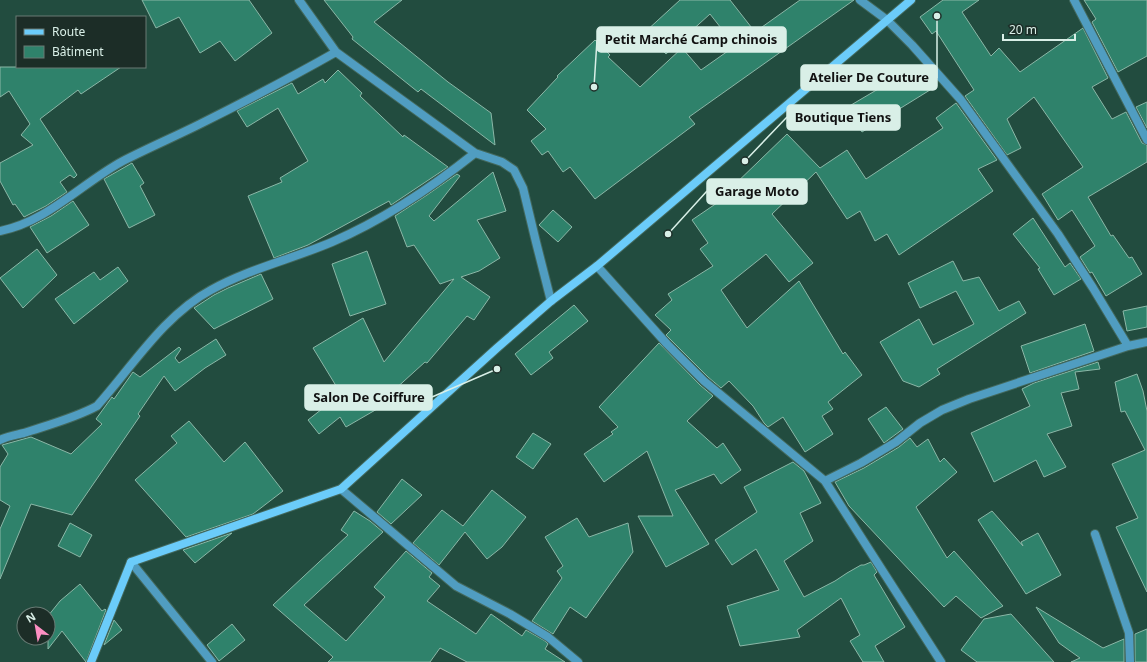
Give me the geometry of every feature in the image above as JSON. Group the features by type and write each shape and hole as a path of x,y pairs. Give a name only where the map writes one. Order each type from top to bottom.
{"main road":[{"path":"90,662 131,562 341,489 497,348 552,301 597,266 911,0"}],"street":[{"path":"299,0 336,52 475,153 502,162 514,170 523,188 552,301"},
{"path":"860,0 887,20 912,45 961,100 1058,234 1128,346"},
{"path":"1074,0 1147,140"},
{"path":"0,231 12,228 42,215 96,178 123,162 206,121 336,52"},
{"path":"0,440 7,436 23,433 84,413 97,406 162,329 184,308 210,290 241,276 332,242 377,220 447,175 475,153"},
{"path":"597,266 667,344 704,381 825,481 941,662"},
{"path":"825,481 861,463 896,442 920,423 942,410 969,399 1128,346 1147,342"},
{"path":"341,489 456,586 510,614 542,634 578,662"},
{"path":"1095,534 1129,633 1130,662"},
{"path":"131,562 212,662"}],"building":[{"path":"142,0 249,0 272,33 235,61 220,41 200,53 179,17 156,28"},
{"path":"324,0 402,0 374,22 448,82 491,113 495,145 421,89 418,92 352,39 353,37"},
{"path":"680,0 730,0 755,32 800,0 854,0 689,117 695,124 595,199 570,167 563,172 548,151 542,155 531,141 546,129 527,110 558,77 557,76 595,40 610,55 608,57 640,87 682,48 701,70 735,46 710,14 666,54 645,32"},
{"path":"943,0 979,0 962,12 991,56 999,48 1020,72 1083,28 1108,78 1092,87 1112,119 1126,112 1142,143 1147,145 1147,162 1088,197 1111,236 1113,235 1129,258 1132,257 1142,274 1106,296 1092,272 1090,273 1080,257 1095,246 1072,210 1058,220 1042,194 1083,167 1034,97 1007,119 1021,148 1007,155 965,96 974,90 936,31 932,34 920,17"},
{"path":"1084,0 1147,0 1147,56 1118,72 1092,22 1096,19"},
{"path":"913,66 930,90 862,132 846,108 885,85"},
{"path":"0,67 120,68 81,94 78,90 40,119 77,175 74,178 70,175 60,182 67,192 46,206 24,217 15,204 13,205 0,181 0,163 33,145 21,135 30,124 9,91 0,97"},
{"path":"338,70 362,93 360,96 403,137 404,135 448,167 391,205 389,201 308,245 274,258 248,196 282,182 280,178 308,161 278,108 247,127 237,111 292,83 298,94 323,79 325,83"},
{"path":"1147,102 1147,128 1136,107"},
{"path":"956,103 997,160 978,169 993,191 899,255 887,234 875,241 860,211 847,219 816,172 772,214 813,263 789,282 766,254 721,290 747,328 799,281 843,354 845,352 862,375 828,402 833,409 822,416 833,434 805,452 783,417 768,427 753,406 729,381 721,388 708,377 666,335 671,330 655,315 672,300 668,294 713,266 700,249 708,243 692,220 733,192 730,189 787,134 820,168 847,150 866,179 943,128 936,118"},
{"path":"132,163 144,183 140,186 155,215 129,228 104,179"},
{"path":"493,172 506,211 477,220 500,258 479,271 461,277 490,297 474,320 467,316 427,363 425,362 382,401 384,405 346,427 340,417 319,434 308,420 341,394 313,348 363,318 384,362 454,279 440,284 414,245 407,247 395,216 457,174 460,176 429,216 434,221"},
{"path":"73,201 89,225 47,253 30,227 51,216"},
{"path":"553,210 572,227 558,242 539,225"},
{"path":"1033,218 1065,267 1070,263 1081,279 1054,295 1038,269 1040,268 1013,234"},
{"path":"37,249 57,275 23,308 0,278"},
{"path":"367,251 386,304 350,316 332,264"},
{"path":"953,261 963,281 979,277 999,311 1019,301 1026,313 937,369 940,374 919,387 903,381 880,342 919,319 933,345 974,324 956,291 920,308 908,283"},
{"path":"118,267 128,281 74,324 55,299 94,272 100,280"},
{"path":"261,274 273,299 214,329 194,308 214,295"},
{"path":"574,305 588,321 549,352 553,358 531,375 515,354"},
{"path":"1147,306 1147,327 1127,331 1123,311"},
{"path":"1085,324 1094,351 1030,373 1021,346"},
{"path":"216,339 226,355 205,368 175,391 164,376 138,414 140,416 72,515 31,504 0,579 0,529 10,506 0,500 0,467 8,454 2,445 31,437 71,454 102,424 96,419 112,397 114,399 133,372 140,377 179,347 181,349 175,358 179,363"},
{"path":"659,343 700,385 713,396 687,421 717,448 723,443 741,470 721,484 714,474 675,490 709,544 666,567 638,516 673,516 647,451 604,482 584,454 613,434 611,432 618,427 599,407"},
{"path":"1098,362 1100,369 1075,372 1079,389 1061,393 1072,426 1047,434 1066,467 1044,477 1036,460 994,482 971,433 1030,406 1022,389 1034,383"},
{"path":"1137,374 1143,391 1147,411 1147,592 1116,527 1138,518 1112,464 1145,450 1125,411 1121,412 1115,382"},
{"path":"886,407 903,429 884,443 868,419"},
{"path":"189,421 224,462 245,442 283,491 253,514 186,537 135,480 177,443 171,436"},
{"path":"533,433 551,444 533,469 516,457"},
{"path":"910,438 917,447 928,439 940,462 944,458 957,472 916,507 947,558 954,551 1003,606 981,618 956,596 944,607 849,506 835,482 864,468 899,447"},
{"path":"793,462 804,471 821,503 800,513 813,541 784,561 804,597 835,581 861,565 871,562 877,572 874,575 905,627 875,646 884,662 863,662 850,641 860,635 841,598 797,630 800,637 740,646 727,606 779,590 756,549 732,565 715,540 757,512 744,487"},
{"path":"402,479 422,495 391,524 377,512"},
{"path":"492,490 526,517 502,547 487,559 465,532 439,565 413,543 442,510 463,526"},
{"path":"354,511 370,521 383,532 304,605 346,641 385,597 374,587 406,551 432,573 429,577 440,586 427,601 476,634 491,614 522,636 526,630 545,641 548,644 545,649 565,662 467,662 440,648 430,662 328,662 333,657 273,605 348,535 341,530"},
{"path":"992,511 1023,546 1021,542 1038,533 1061,575 1026,594 978,520"},
{"path":"577,518 589,537 628,523 633,552 586,618 570,607 553,634 532,621 562,578 557,571 563,566 545,537"},
{"path":"70,523 92,535 80,557 58,546"},
{"path":"232,533 195,563 183,550"},
{"path":"80,584 102,611 105,609 106,610 86,662 62,631 56,639 56,606"},
{"path":"1036,607 1103,648 1124,639 1124,662 1071,662 1080,658 1059,643"},
{"path":"1011,614 1054,662 977,662 961,650 984,619"},
{"path":"114,620 122,630 104,645"},
{"path":"232,624 245,640 219,661 207,645"},
{"path":"1147,629 1147,662 1135,662 1135,634"}],"place":[{"name":"Atelier De Couture","path":"937,16"},
{"name":"Petit Marché Camp chinois","path":"594,87"},
{"name":"Boutique Tiens","path":"745,161"},
{"name":"Garage Moto","path":"668,234"},
{"name":"Salon De Coiffure","path":"497,369"}]}
